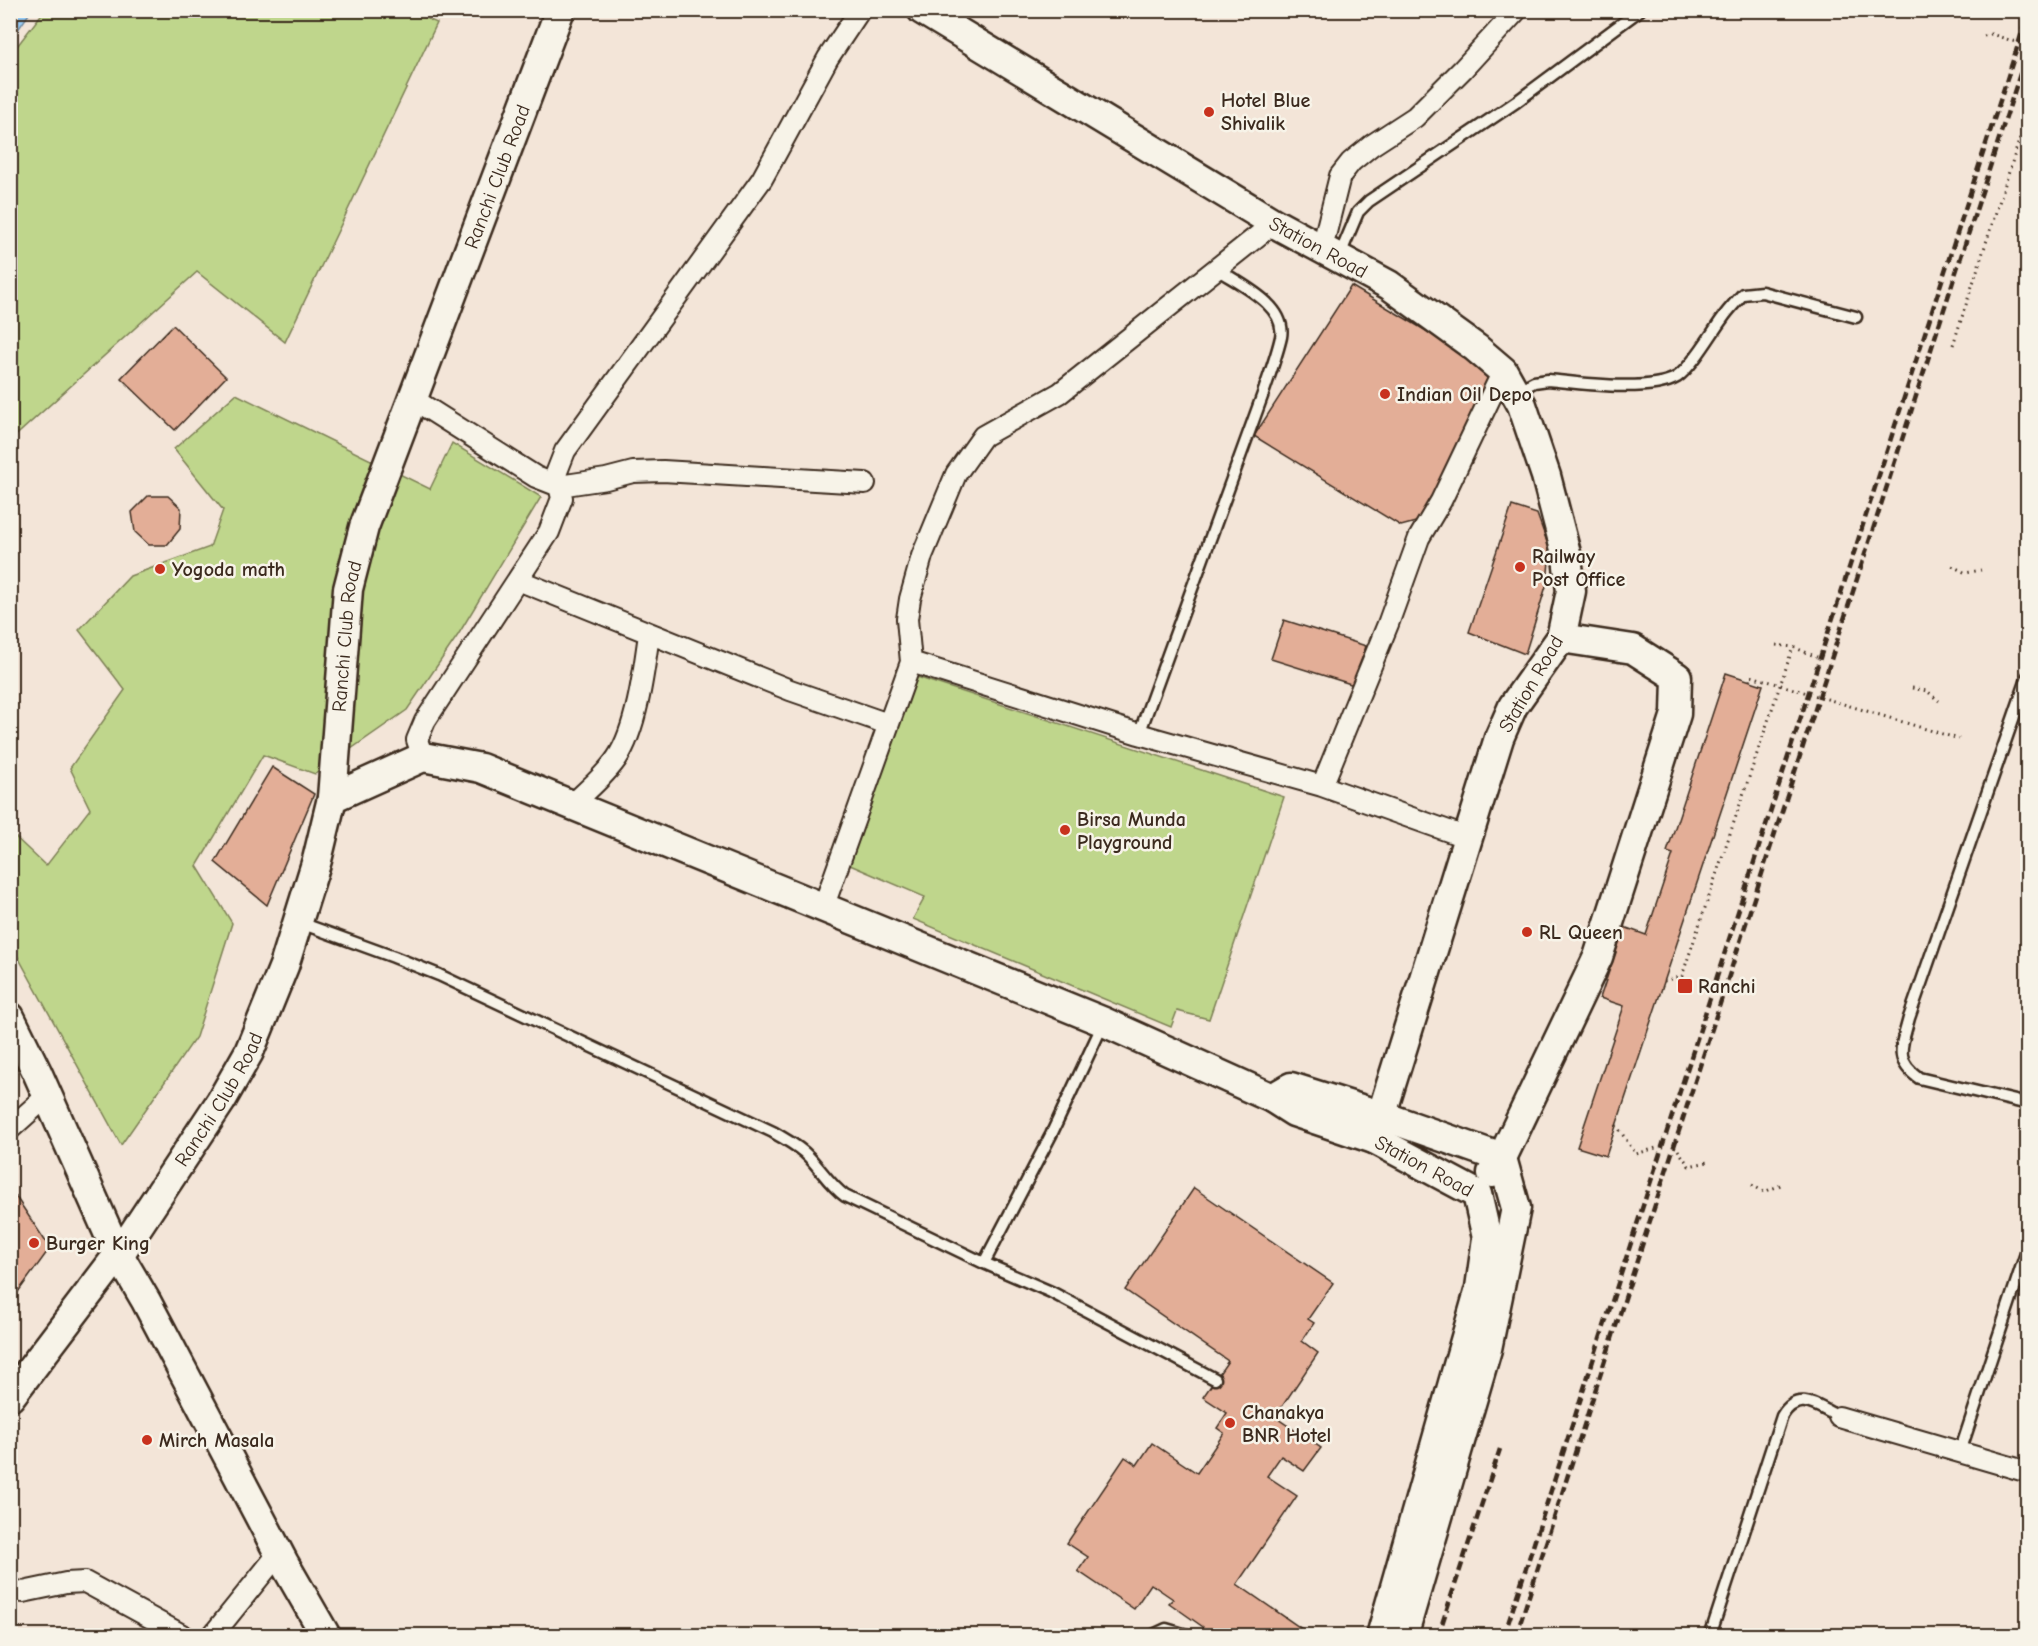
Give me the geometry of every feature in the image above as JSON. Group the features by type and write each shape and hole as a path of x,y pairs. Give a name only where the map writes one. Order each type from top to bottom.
{"street":[{"name":"Ranchi Club Road","path":"10,1397 119,1254 221,1101 249,1052 284,966 318,860 333,798 348,589 364,527 560,10"},
{"path":"423,757 417,740 425,721 549,532 562,498 556,474 565,452 762,179 828,58 860,10"},
{"name":"Station Road","path":"922,10 1274,223 1389,285 1443,323 1509,382 1522,405 1546,476 1567,556 1571,591 1561,638 1513,706 1499,738 1378,1127 1477,1194 1487,1238 1480,1288 1381,1635"},
{"path":"1331,253 1340,176 1351,162 1372,145 1415,117 1517,10"},
{"path":"823,908 911,662 907,635 910,599 922,556 956,474 967,456 983,436 1060,393 1274,223"},
{"path":"1322,786 1388,624 1419,538 1509,382"},
{"path":"413,399 536,477 559,486 606,479 633,472 663,471 865,483"},
{"path":"518,580 790,690 888,724"},
{"path":"572,805 618,757 631,727 649,634"},
{"path":"1477,1194 1502,1158 1598,957 1676,714 1677,677 1633,649 1561,638"},
{"path":"911,662 1139,734 1322,786 1468,837"},
{"path":"333,798 423,757 481,768 1104,1022 1272,1098 1291,1087 1378,1127 1502,1158"},
{"path":"10,1017 48,1095 119,1254 279,1553 326,1635"},
{"path":"10,1129 48,1095"},
{"path":"1403,1635 1487,1349 1516,1208 1502,1158"},
{"path":"1839,1417 2028,1472"},
{"path":"212,1635 279,1553"},
{"path":"10,1590 23,1592 66,1583 85,1582 184,1635"}],"lane":[{"path":"1331,253 1358,212 1369,201 1516,102 1640,10"},
{"path":"1139,734 1264,391 1282,334 1280,319 1271,305 1217,269"},
{"path":"1509,382 1548,380 1635,386 1677,377 1743,294 1762,292 1856,317"},
{"path":"2028,676 2026,688 1909,1018 1901,1057 1907,1070 1919,1078 2028,1104"},
{"path":"298,922 438,975 773,1132 809,1156 834,1188 845,1196 984,1263 1051,1292 1215,1379"},
{"path":"984,1263 1051,1135 1104,1022"},
{"path":"1960,1452 2028,1247"},
{"path":"1710,1635 1785,1410 1788,1405 1808,1402 1839,1417"},
{"path":"1151,1635 1166,1629 1190,1635"}],"path":[{"path":"1984,36 1991,34 2028,46"},
{"path":"1953,345 2028,113"},
{"path":"1952,566 1966,573 1981,570"},
{"path":"1776,645 1793,646 1817,657"},
{"path":"1664,981 1682,976 1793,646"},
{"path":"1750,681 1751,676 1959,738"},
{"path":"1912,688 1927,691 1939,701"},
{"path":"1616,1125 1636,1154 1656,1148"},
{"path":"1678,1150 1689,1166 1708,1162"},
{"path":"1752,1185 1764,1192 1783,1184"}],"green space":[{"path":"44,11 410,11 437,23 285,342 197,272 11,440 11,54"},
{"path":"236,394 430,489 452,443 541,497 458,635 407,710 315,774 263,755 197,866 232,923 196,1037 121,1145 11,944 10,832 46,866 90,809 70,768 125,690 79,630 130,576 210,547 223,510 174,449"},
{"name":"Birsa Munda Playground","path":"917,677 1284,797 1209,1019 1177,1011 1171,1027 913,919 925,897 843,862"}],"water":[{"path":"10,11 31,11 11,40"}],"building":[{"name":"Indian Oil Depo","path":"1351,286 1485,366 1494,380 1423,520 1401,526 1254,436"},
{"path":"173,325 226,377 175,430 121,378"},
{"path":"148,496 168,496 181,508 180,529 167,545 149,545 135,532 132,512"},
{"name":"Railway Post Office","path":"1512,506 1537,514 1550,550 1547,583 1525,654 1469,632"},
{"path":"1284,620 1366,646 1354,685 1271,659"},
{"name":"Ranchi","path":"1726,673 1763,685 1606,1156 1577,1147 1624,1006 1600,998 1624,927 1646,935 1673,854 1667,852"},
{"path":"272,767 314,794 267,905 215,862"},
{"path":"10,1188 50,1248 10,1303"},
{"path":"1194,1188 1333,1283 1308,1319 1314,1323 1302,1341 1318,1353 1275,1417 1321,1448 1304,1471 1281,1456 1267,1476 1297,1496 1237,1584 1312,1636 1216,1636 1169,1603 1173,1599 1151,1584 1134,1609 1078,1571 1088,1557 1067,1543 1125,1457 1137,1465 1152,1443 1197,1473 1224,1433 1217,1428 1227,1413 1203,1397 1228,1361 1125,1290"}],"railway":[{"path":"1504,1636 2028,14"},
{"path":"1516,1636 2028,49"},
{"path":"1438,1636 1500,1449"}],"place":[{"name":"Hotel Blue Shivalik","path":"1209,112"},
{"name":"Indian Oil Depo","path":"1385,394"},
{"name":"Railway Post Office","path":"1520,567"},
{"name":"Yogoda math","path":"160,569"},
{"name":"Birsa Munda Playground","path":"1065,830"},
{"name":"RL Queen","path":"1527,932"},
{"name":"Ranchi","path":"1685,986"},
{"name":"Burger King","path":"34,1243"},
{"name":"Chanakya BNR Hotel","path":"1230,1423"},
{"name":"Mirch Masala","path":"147,1440"}]}
